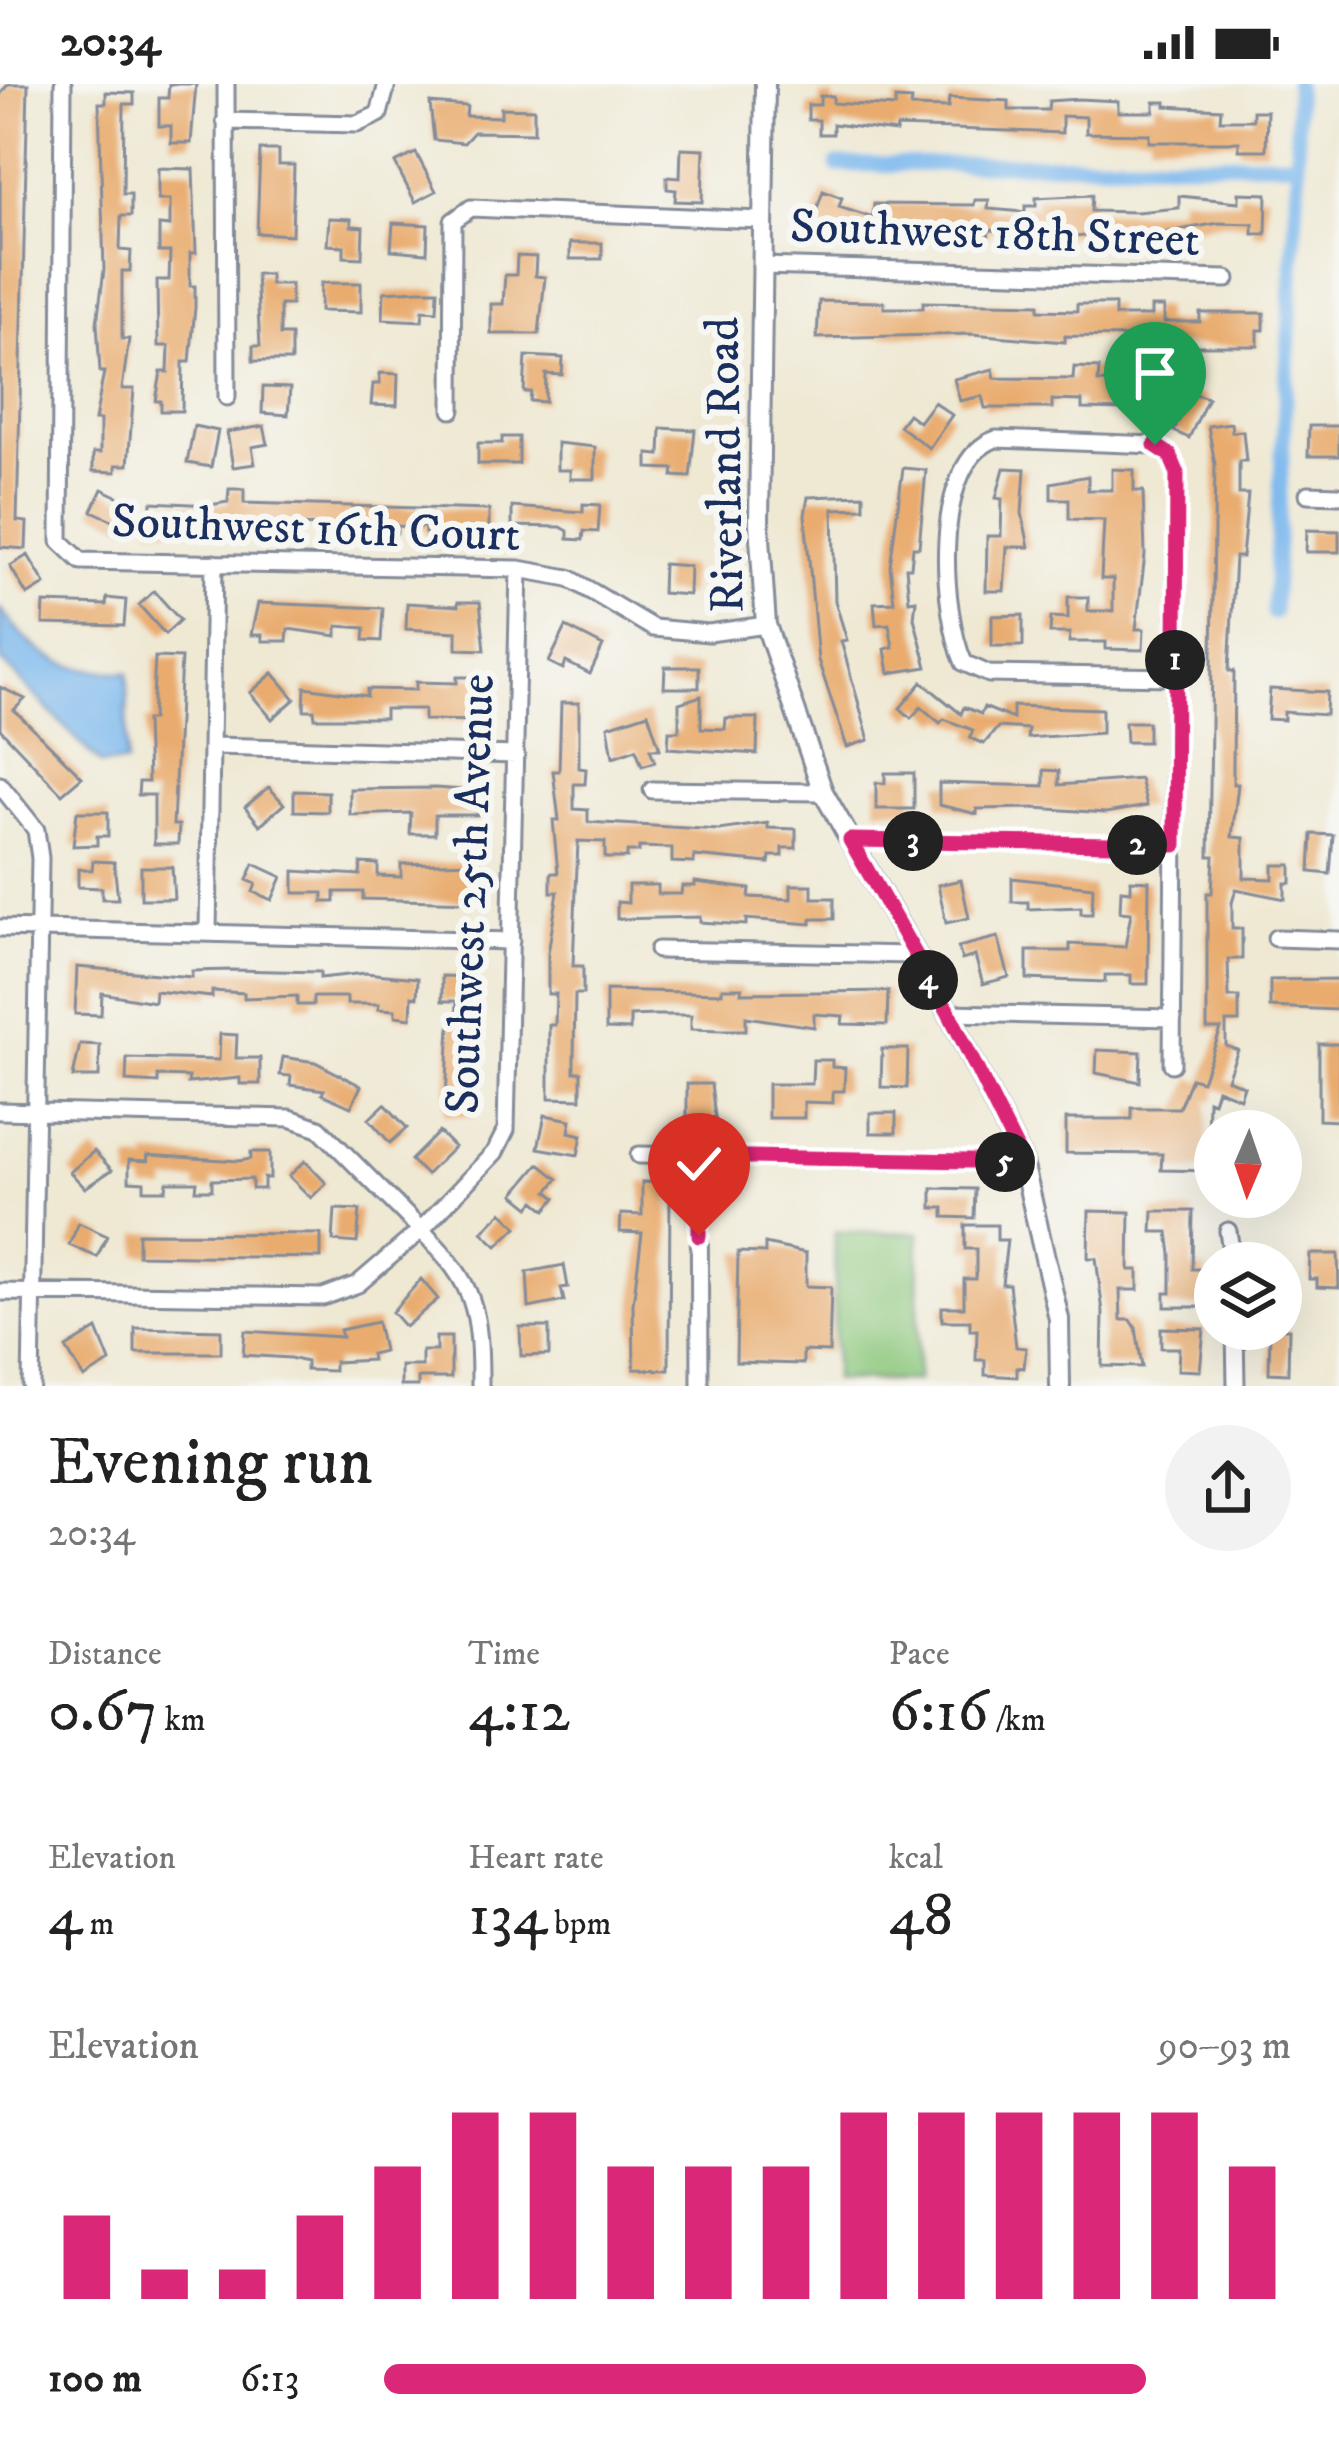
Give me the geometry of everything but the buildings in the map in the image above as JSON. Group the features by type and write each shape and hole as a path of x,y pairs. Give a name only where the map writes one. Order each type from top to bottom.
{"street":[{"name":"Southwest 16th Court","path":"63,84 60,541 67,553 81,561 519,569 569,578 653,628 709,633 766,625"},
{"path":"226,84 226,397"},
{"path":"225,121 357,124 379,114 388,84"},
{"name":"Riverland Road","path":"765,84 759,523 766,625 823,793 949,1013 1023,1162 1059,1319 1060,1386"},
{"name":"Southwest 18th Street","path":"452,410 453,221 460,213 471,208 761,220"},
{"name":"Southwest 18th Street","path":"760,266 1227,279"},
{"path":"1172,1064 1177,472 1170,455 1155,445 996,439 980,444 962,464 945,560 952,638 964,663 989,674 1175,677"},
{"path":"1308,494 1339,495"},
{"path":"208,932 214,563"},
{"name":"Southwest 25th Avenue","path":"0,1292 323,1297 358,1284 421,1231 495,1152 506,1130 519,569"},
{"path":"214,746 516,755"},
{"path":"0,785 36,830 31,1386"},
{"path":"652,790 823,793"},
{"path":"850,840 1175,845"},
{"path":"0,928 511,941"},
{"path":"1276,938 1339,940"},
{"path":"658,950 913,956"},
{"path":"949,1013 1173,1018"},
{"path":"0,1111 290,1118 319,1128 454,1263 473,1296 480,1324 480,1386"},
{"path":"639,1155 1023,1162"},
{"path":"699,1156 700,1386"},
{"path":"1228,1231 1230,1242"},
{"path":"1235,1350 1236,1386"}],"green space":[{"path":"835,1232 919,1233 917,1381 834,1380"}],"water":[{"path":"0,609 29,642 55,660 128,673 126,763 101,764 0,659"}],"waterway":[{"path":"1273,613 1298,179 1296,84"},
{"path":"837,165 1298,162"}],"route":[{"path":"699,1236 699,1156 1023,1162 949,1013 850,840 1175,845 1177,472 1170,455 1155,445"}]}
